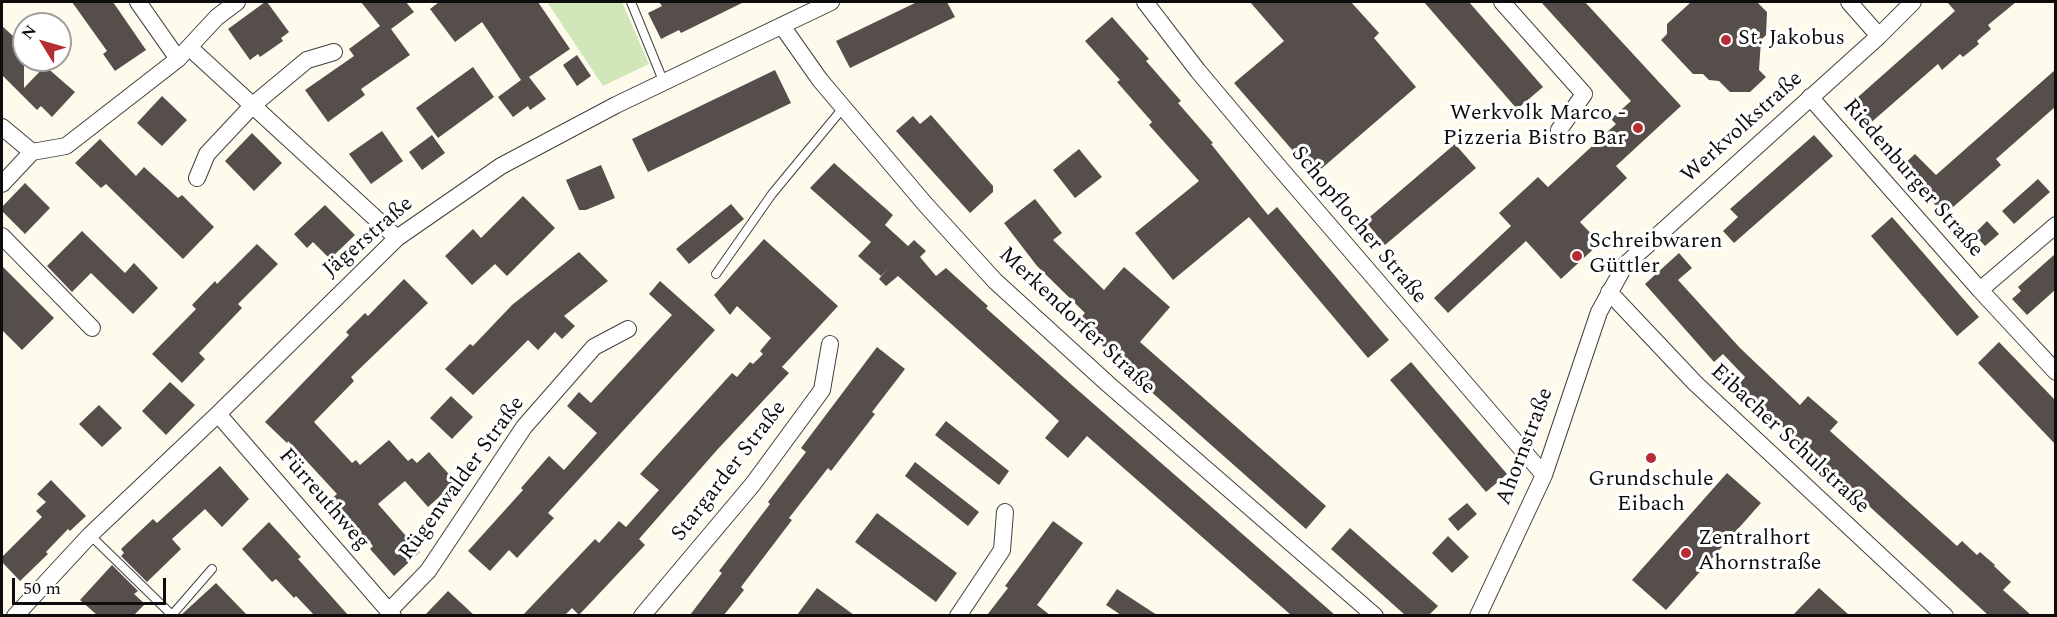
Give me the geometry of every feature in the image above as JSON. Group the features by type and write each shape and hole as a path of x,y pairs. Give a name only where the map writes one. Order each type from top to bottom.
{"street":[{"path":"138,2 184,54 253,105 397,238"},
{"path":"2,183 32,152 66,146 184,54 217,17 237,2"},
{"name":"Jägerstraße","path":"15,615 90,535 218,414 397,238 501,166 616,105 831,2"},
{"name":"Schopflocher Straße","path":"1145,2 1198,71 1304,197 1544,475"},
{"path":"1502,2 1584,93 1559,130"},
{"path":"1849,2 1879,36"},
{"name":"Werkvolkstraße","path":"1609,292 1625,265 1879,36 1913,2"},
{"name":"Merkendorfer Straße","path":"782,26 843,108 994,281 1108,384 1375,615"},
{"path":"197,178 207,154 253,105 307,60 334,52"},
{"name":"Riedenburger Straße","path":"1810,97 2055,372"},
{"path":"2,127 32,152"},
{"name":"Riedenburger Straße","path":"1980,290 2055,225"},
{"path":"2,236 92,328"},
{"name":"Ahornstraße","path":"1478,615 1544,475 1599,312 1609,292"},
{"name":"Eibacher Schulstraße","path":"1609,292 1695,383 1945,615"},
{"name":"Rügenwalder Straße","path":"391,613 428,571 524,427 594,347 628,329"},
{"name":"Stargarder Straße","path":"642,615 753,484 822,390 830,344"},
{"name":"Fürreuthweg","path":"218,414 391,613"},
{"path":"958,615 1002,550 1005,512"}],"lane":[{"path":"631,2 664,83"},
{"path":"716,274 772,194 843,108"},
{"path":"90,535 172,615 212,569"}],"green space":[{"path":"547,2 622,2 649,64 603,86"}],"building":[{"path":"72,2 113,2 146,50 115,71 103,54 107,51"},
{"path":"265,2 289,32 281,38 283,41 260,57 258,54 250,60 228,29"},
{"path":"361,2 406,2 414,12 391,29 410,55 361,89 365,95 328,122 305,90 354,56 349,49 380,26"},
{"path":"439,2 538,2 570,49 529,77 546,99 530,110 528,106 513,117 498,97 521,80 482,22 455,42 430,9"},
{"path":"659,2 744,2 681,33 679,30 661,39 648,13 662,6"},
{"path":"917,2 947,2 955,17 850,68 836,41"},
{"path":"1250,2 1351,2 1379,33 1374,38 1416,87 1314,175 1234,83 1284,41"},
{"path":"1424,2 1469,2 1543,87 1517,109"},
{"path":"1541,2 1585,2 1681,106 1616,166 1627,178 1580,222 1600,243 1561,279 1526,241 1448,313 1434,298 1511,226 1499,213 1538,177 1548,187 1616,124 1611,119 1631,101"},
{"path":"1691,2 1757,2 1767,12 1766,35 1761,40 1759,70 1766,77 1750,92 1730,92 1719,81 1709,80 1703,74 1693,74 1661,40 1667,34 1667,24"},
{"path":"1947,2 2016,2 1988,25 1991,29 1977,41 1979,44 1963,57 1960,54 1942,70 1938,64 1867,126 1849,105 1955,11"},
{"path":"1112,17 1149,59 1146,61 1181,101 1178,103 1213,143 1211,144 1268,215 1277,207 1389,340 1368,358 1249,217 1173,280 1135,233 1199,181 1149,125 1152,122 1117,82 1120,80 1085,41"},
{"path":"2,26 12,35 12,72 24,72 24,88 39,72 52,72 75,92 52,117 41,106 37,110 2,75"},
{"path":"577,55 591,76 577,86 563,65"},
{"path":"473,67 494,97 438,138 416,108"},
{"path":"775,70 791,103 648,172 632,139"},
{"path":"2055,70 2055,107 1996,159 2001,165 1944,215 1903,165 1915,154 1936,175"},
{"path":"162,96 187,120 162,146 137,123"},
{"path":"931,115 993,186 993,192 970,213 896,131 913,116 920,124"},
{"path":"382,131 403,161 371,184 349,154"},
{"path":"252,133 282,163 254,191 225,161"},
{"path":"432,135 445,153 422,170 409,152"},
{"path":"1814,135 1833,156 1734,243 1723,231 1738,217 1730,209"},
{"path":"100,139 136,176 144,167 178,198 182,195 214,227 183,259 106,184 101,188 75,163"},
{"path":"1455,144 1476,168 1385,245 1365,221"},
{"path":"1079,149 1102,177 1075,198 1053,170"},
{"path":"834,163 893,215 885,225 908,246 914,240 926,251 920,257 936,276 946,268 988,306 986,308 1072,385 1335,615 1291,615 1087,436 1068,458 1045,438 1059,421 898,276 886,286 879,279 889,267 881,276 858,256 871,242 810,188"},
{"path":"601,165 615,198 586,210 579,210 566,180"},
{"path":"2038,179 2050,192 2014,224 2002,211"},
{"path":"25,183 50,208 25,234 2,211 2,207"},
{"path":"523,196 555,228 507,276 495,264 472,285 445,256 473,229 481,238"},
{"path":"1035,199 1062,233 1053,240 1104,290 1124,267 1170,307 1140,342 1326,506 1306,529 1076,323 1085,313 1037,266 1004,223"},
{"path":"731,204 744,219 689,264 676,249"},
{"path":"325,205 355,235 330,259 313,242 307,248 294,234"},
{"path":"1892,217 1979,317 1957,336 1871,236"},
{"path":"1987,221 1999,234 1985,246 1974,234"},
{"path":"82,231 125,273 134,263 158,288 133,314 91,273 72,292 47,266"},
{"path":"764,239 838,306 782,367 789,373 639,539 645,545 579,615 572,608 565,615 523,615 595,539 599,543 619,521 626,527 659,490 640,474 732,373 737,377 750,362 753,364 763,354 760,351 771,338 737,306 730,315 714,295"},
{"path":"257,244 278,264 238,304 242,308 199,353 205,359 182,383 152,354 196,309 192,305"},
{"path":"579,252 608,281 564,316 575,326 562,339 555,332 538,350 528,340 473,395 445,369 470,344 473,346 512,305"},
{"path":"1679,253 1692,268 1678,280 1740,348 1800,405 1808,396 1838,422 1830,431 1957,546 1962,541 1977,555 1980,552 1995,565 2011,582 2003,590 2031,615 1988,615 1738,386 1745,377 1723,354 1714,362 1645,284"},
{"path":"2055,254 2055,290 2027,315 2012,299 2021,291 2018,287"},
{"path":"2,266 54,318 22,350 2,330"},
{"path":"404,279 428,303 351,377 354,381 314,422 352,463 356,460 360,465 389,440 408,461 412,458 417,463 429,452 456,482 428,507 405,481 378,504 420,552 394,576 370,549 373,546 330,500 337,494 288,441 287,443 265,422 349,335 346,332 365,313 368,316"},
{"path":"660,281 715,330 548,513 554,518 517,558 509,550 490,571 468,551 523,490 521,488 549,456 564,470 597,433 567,406 579,392 591,403 672,315 649,294"},
{"path":"1999,342 2055,400 2055,444 1978,363"},
{"path":"877,347 905,369 872,412 875,414 831,471 828,468 789,518 792,520 741,587 744,590 724,615 690,615 722,573 719,571 770,504 768,502 806,452 801,448"},
{"path":"1411,362 1507,474 1486,492 1390,380"},
{"path":"170,382 195,405 166,435 142,411"},
{"path":"451,396 473,417 452,439 430,418"},
{"path":"99,405 122,428 102,447 79,424"},
{"path":"946,421 1009,471 999,485 935,435"},
{"path":"915,462 979,512 968,526 905,476"},
{"path":"220,466 249,499 222,527 205,509 172,539 181,549 147,582 121,556 124,553 121,549 153,519 157,523"},
{"name":"Zentralhort Ahornstraße","path":"1727,473 1761,503 1666,610 1632,580"},
{"path":"51,480 86,516 70,531 68,529 46,552 48,554 20,581 2,562 2,557 42,517 36,511 46,502 37,494"},
{"path":"1467,503 1477,514 1458,531 1448,519"},
{"path":"877,513 957,573 936,602 855,542"},
{"path":"1053,521 1083,543 1037,605 1050,615 987,615 1008,588 1005,586"},
{"path":"269,522 301,557 298,559 348,615 314,615 276,579 272,582 242,549"},
{"path":"1350,528 1438,606 1429,615 1405,615 1331,549"},
{"path":"1448,536 1469,557 1452,573 1432,553"},
{"path":"112,565 138,591 134,594 145,604 134,615 97,615 80,600"},
{"path":"216,583 247,615 181,615"},
{"path":"817,588 854,615 797,615"},
{"path":"1819,588 1849,615 1793,615"},
{"path":"1117,589 1157,615 1121,615 1106,605"},
{"path":"448,591 474,615 425,615"}],"place":[{"name":"St. Jakobus","path":"1726,40"},
{"name":"Werkvolk Marco - Pizzeria Bistro Bar","path":"1638,128"},
{"name":"Schreibwaren Güttler","path":"1577,256"},
{"name":"Grundschule Eibach","path":"1651,458"},
{"name":"Zentralhort Ahornstraße","path":"1686,553"}]}
